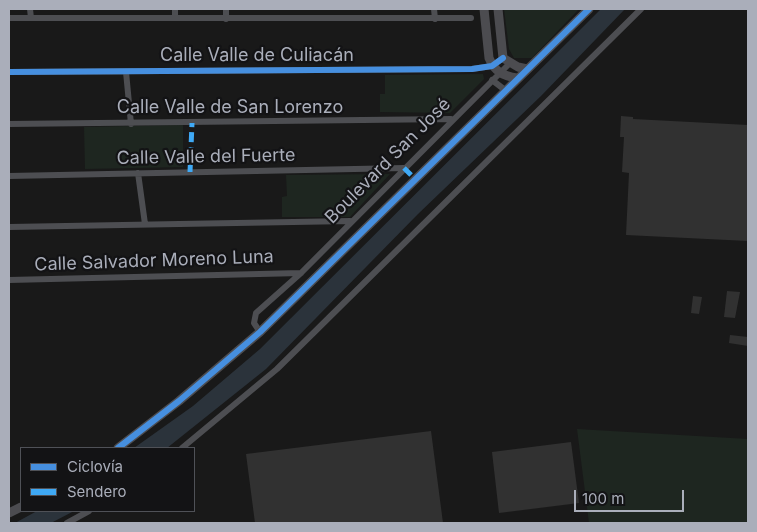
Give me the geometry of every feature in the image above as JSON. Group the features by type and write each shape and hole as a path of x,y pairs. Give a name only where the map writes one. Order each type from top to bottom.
{"street":[{"path":"30,9 30,18"},
{"path":"175,9 175,18"},
{"path":"226,9 226,20"},
{"path":"434,9 434,19"},
{"path":"484,9 489,58 492,66 500,73 517,78"},
{"path":"498,9 506,61 527,69"},
{"path":"119,447 179,401 260,332 589,9"},
{"path":"183,447 276,369 640,9"},
{"path":"9,18 175,18 226,20 471,18"},
{"name":"Calle Valle de Culiacán","path":"9,72 472,69 492,66 506,61"},
{"name":"Boulevard San José","path":"260,332 254,323 256,313 301,272 500,73 506,61"},
{"path":"126,72 131,124"},
{"path":"492,80 505,90"},
{"name":"Calle Valle de San Lorenzo","path":"9,124 451,120"},
{"name":"Calle Valle del Fuerte","path":"9,176 404,168"},
{"path":"138,173 146,224"},
{"path":"9,226 350,221"},
{"name":"Calle Salvador Moreno Luna","path":"9,280 301,272"},
{"path":"67,523 87,512"}],"shaded area":[{"path":"504,9 579,9 532,58 514,58 509,49"},
{"path":"601,9 625,9 541,96 418,214 266,369 168,447 135,447 193,406 260,349"},
{"path":"483,74 484,79 450,113 380,112 380,94 385,94 385,75"},
{"path":"183,125 183,167 85,169 84,127"},
{"path":"390,174 350,217 282,217 282,197 287,196 286,175"},
{"path":"577,429 748,439 748,523 589,523"},
{"path":"35,512 72,512 51,523 15,523"}],"building":[{"path":"621,116 633,117 633,119 748,125 748,241 626,235 629,173 622,172 624,137 620,137"},
{"path":"727,291 740,292 735,318 724,317"},
{"path":"693,296 702,297 699,314 691,313"},
{"path":"730,335 748,337 748,346 729,343"},
{"path":"431,431 443,523 255,523 246,454"},
{"path":"571,442 579,503 499,513 492,452"}],"marked path":[{"path":"190,172 192,123"},
{"path":"404,168 415,179"}],"cycle path":[{"path":"119,447 179,401 260,332 589,9"},
{"path":"9,72 472,69 492,66 503,58"}]}
